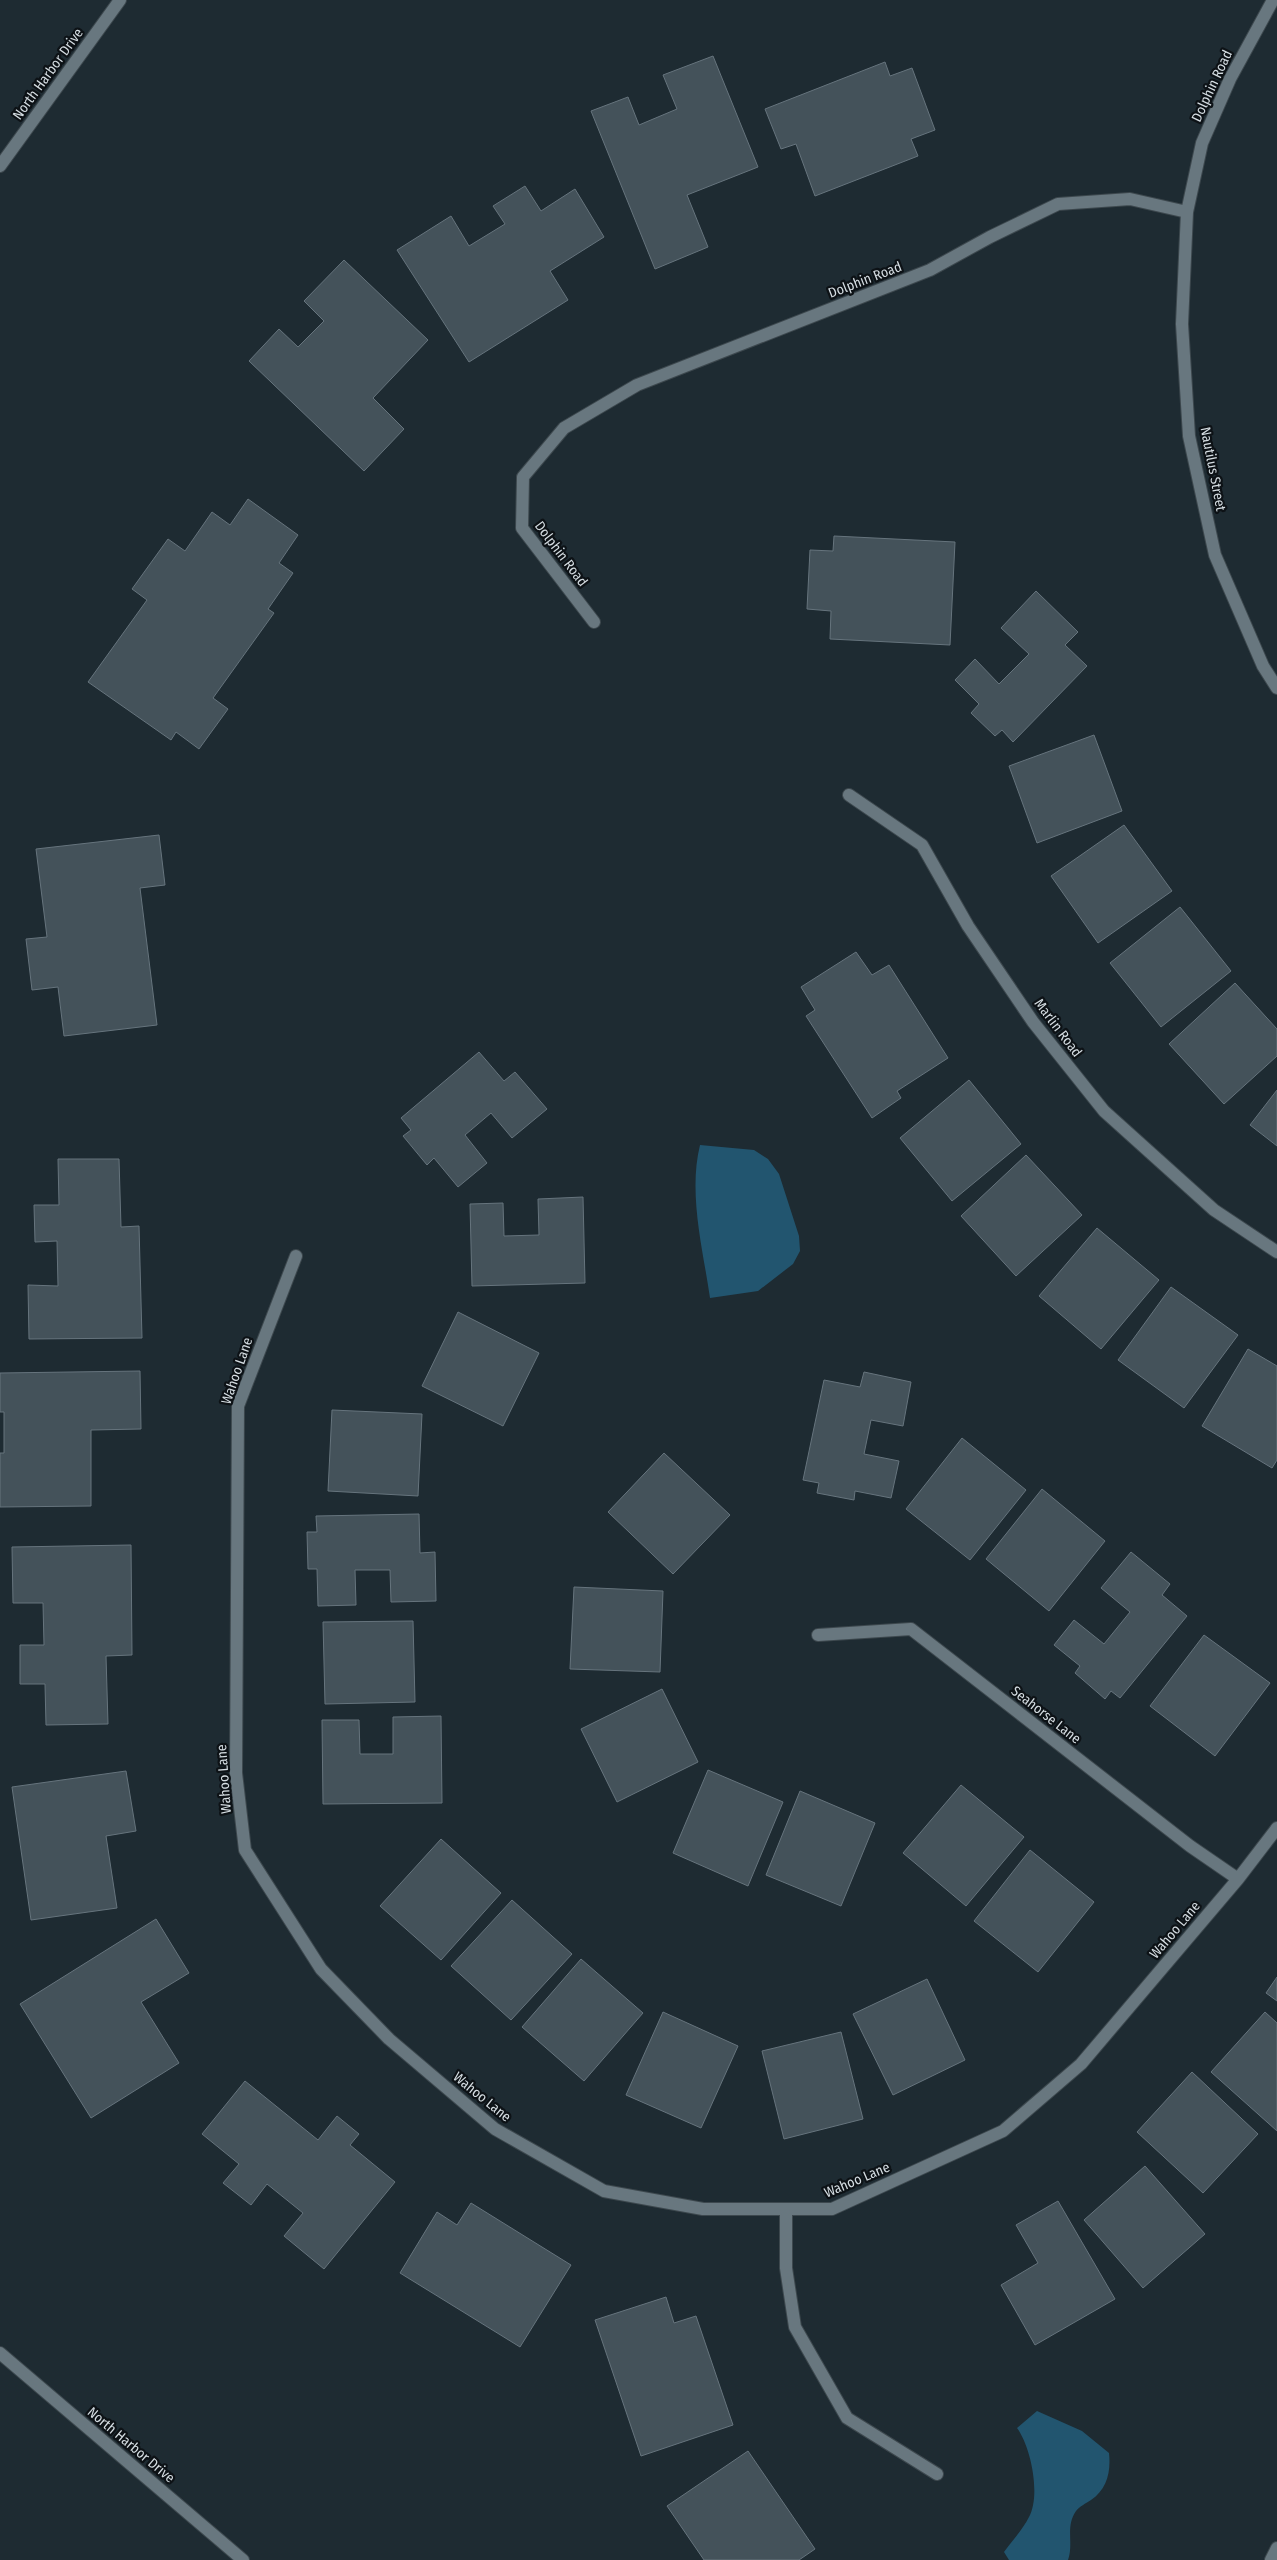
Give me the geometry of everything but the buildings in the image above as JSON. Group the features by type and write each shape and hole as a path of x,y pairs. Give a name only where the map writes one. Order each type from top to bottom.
{"street":[{"name":"North Harbor Drive","path":"0,166 120,0"},
{"name":"Dolphin Road","path":"594,622 522,528 523,477 564,428 636,386 930,270 990,237 1058,204 1130,199 1187,212 1202,143 1230,79 1273,0"},
{"name":"Nautilus Street","path":"1187,212 1182,324 1189,436 1215,555 1263,666 1277,688"},
{"name":"Marlin Road","path":"849,795 922,845 968,926 1033,1022 1104,1111 1214,1210 1277,1252"},
{"name":"Wahoo Lane","path":"296,1256 238,1406 236,1773 245,1850 321,1969 388,2039 495,2130 604,2191 703,2209 832,2209 1002,2131 1082,2064 1238,1879 1277,1828"},
{"name":"Seahorse Lane","path":"818,1635 911,1630 1190,1846 1238,1879"},
{"path":"786,2209 786,2268 795,2327 847,2418 937,2474"},
{"name":"North Harbor Drive","path":"0,2353 243,2560"},
{"path":"1271,2560 1277,2548"}],"shaded area":[{"path":"700,1145 754,1150 768,1159 779,1174 799,1236 800,1251 793,1264 758,1291 710,1298 696,1202 697,1164"},
{"path":"1037,2411 1082,2431 1109,2453 1107,2480 1101,2491 1077,2510 1073,2517 1070,2529 1070,2554 1068,2560 1009,2560 1004,2552 1024,2526 1033,2508 1033,2471 1022,2436 1017,2428"}]}
